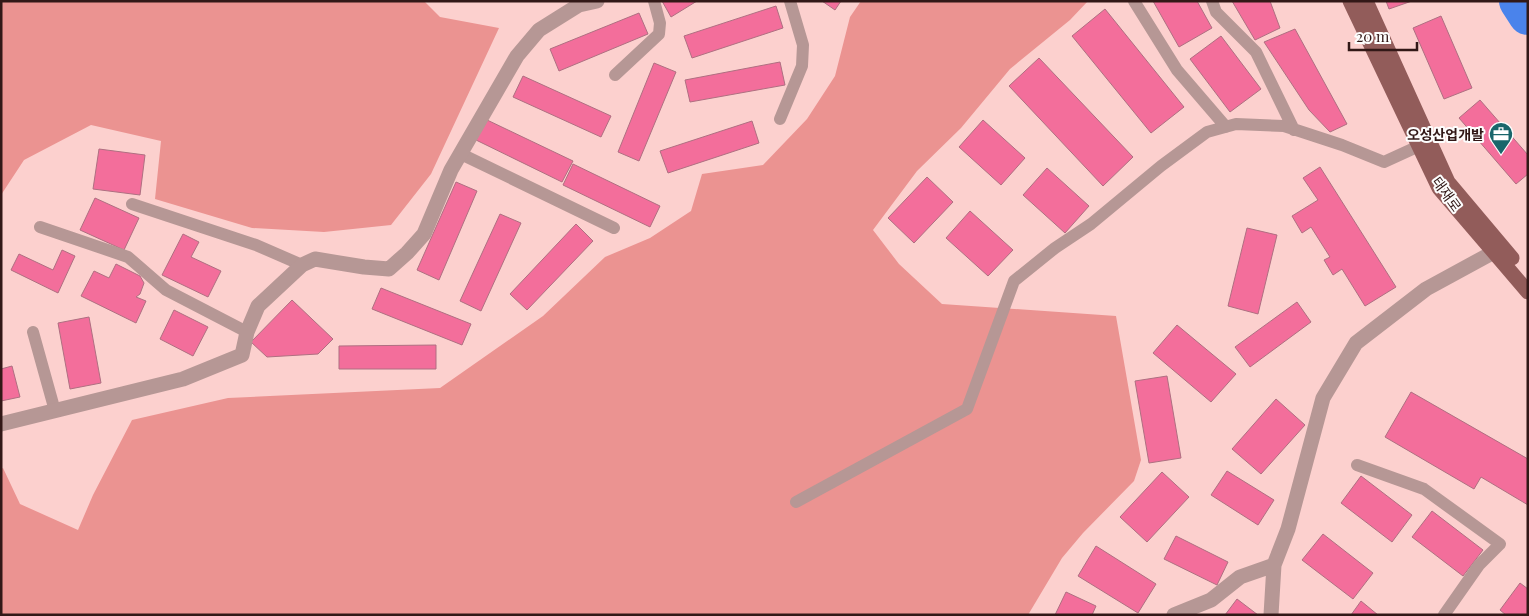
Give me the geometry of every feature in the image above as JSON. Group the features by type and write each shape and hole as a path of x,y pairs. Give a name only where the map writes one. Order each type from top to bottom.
{"main road":[{"name":"태재로","path":"1350,1 1439,188 1528,292"},
{"name":"태재로","path":"1366,1 1448,182 1528,276"}],"street":[{"path":"1,424 183,379 242,355 247,332 258,306 302,265 315,260 364,267 389,268 424,234 451,170 517,56 539,30 579,5 596,1"},
{"path":"1271,615 1274,565 1288,529 1323,398 1356,343 1426,289 1494,252"},
{"path":"1174,615 1211,600 1240,577 1274,565"}],"lane":[{"path":"615,75 659,34 660,23 654,1"},
{"path":"780,119 802,66 803,45 790,1"},
{"path":"1134,1 1177,70 1226,127"},
{"path":"1212,1 1216,12 1256,52 1294,130"},
{"path":"796,502 967,409 1014,281 1055,248 1091,224 1161,166 1207,132 1236,124 1284,126 1342,145 1384,162 1419,146"},
{"path":"461,154 614,228"},
{"path":"132,204 256,245 302,265"},
{"path":"40,227 128,257 166,290 247,332"},
{"path":"33,332 55,411"},
{"path":"1357,465 1424,488 1500,544 1479,565 1444,615"}],"shaded area":[{"path":"1,1 424,1 440,17 499,28 431,174 391,225 324,232 252,228 155,199 161,141 91,125 24,160 1,195"},
{"path":"861,1 1088,1 1070,20 1010,69 961,128 917,171 873,230 899,264 942,304 1116,316 1141,460 1134,481 1083,533 1062,558 1028,615 1,615 1,469 3,468 20,504 78,530 93,495 132,420 228,398 440,388 543,316 605,257 650,238 691,211 702,174 763,165 807,119 835,76 850,17"}],"building":[{"path":"662,1 697,1 671,17"},
{"path":"822,1 841,1 835,10"},
{"path":"1153,1 1197,1 1212,28 1179,47"},
{"path":"1232,1 1270,1 1280,28 1255,40"},
{"path":"1386,1 1412,1 1389,9"},
{"path":"776,6 783,28 692,58 684,36"},
{"path":"1105,9 1184,107 1151,133 1072,36"},
{"path":"639,13 648,34 559,71 550,49"},
{"path":"1441,16 1472,88 1444,99 1413,28"},
{"path":"1295,29 1347,124 1330,132 1309,110 1264,42"},
{"path":"1221,36 1261,89 1230,112 1190,59"},
{"path":"1039,58 1133,157 1103,186 1009,86"},
{"path":"780,62 785,85 690,102 685,80"},
{"path":"654,63 676,72 639,161 618,152"},
{"path":"523,76 611,116 601,137 513,97"},
{"path":"1480,100 1528,155 1528,174 1516,184 1459,118"},
{"path":"485,119 573,161 562,182 476,140"},
{"path":"983,120 1025,158 1001,185 959,147"},
{"path":"752,121 759,143 668,173 660,151"},
{"path":"99,149 145,155 140,195 93,189"},
{"path":"573,164 660,206 650,227 563,185"},
{"path":"1320,167 1396,287 1365,306 1342,269 1333,275 1324,260 1330,257 1311,227 1302,233 1292,216 1318,200 1303,178"},
{"path":"1047,168 1089,206 1065,233 1023,195"},
{"path":"927,177 953,202 914,243 888,218"},
{"path":"456,182 477,191 439,280 417,270"},
{"path":"95,198 139,218 124,250 80,230"},
{"path":"970,211 1013,250 988,276 946,238"},
{"path":"500,214 521,223 481,311 460,301"},
{"path":"576,224 593,241 527,310 510,294"},
{"path":"1247,228 1277,235 1258,314 1228,306"},
{"path":"183,234 199,242 191,257 221,271 208,297 162,275"},
{"path":"62,250 75,256 58,293 11,270 19,254 53,270"},
{"path":"116,264 140,276 144,283 140,294 136,297 146,301 136,323 81,296 94,271 109,278"},
{"path":"381,288 471,324 462,345 372,309"},
{"path":"292,300 333,339 318,354 267,357 251,342"},
{"path":"1297,302 1311,322 1250,367 1235,347"},
{"path":"174,310 208,327 193,356 160,339"},
{"path":"89,317 101,383 70,389 58,323"},
{"path":"1177,325 1236,374 1211,402 1153,353"},
{"path":"436,345 436,369 339,369 339,346"},
{"path":"12,366 20,397 1,401 1,369"},
{"path":"1167,376 1181,458 1149,463 1135,381"},
{"path":"1411,392 1528,459 1528,505 1481,477 1474,489 1385,437"},
{"path":"1276,399 1305,425 1261,474 1232,449"},
{"path":"1227,471 1274,500 1258,525 1211,495"},
{"path":"1162,472 1189,497 1147,542 1120,517"},
{"path":"1361,476 1412,515 1392,542 1341,503"},
{"path":"1432,511 1483,550 1463,576 1412,537"},
{"path":"1323,534 1373,573 1353,599 1302,560"},
{"path":"1176,536 1228,562 1217,585 1164,559"},
{"path":"1096,546 1156,584 1138,613 1078,576"},
{"path":"1520,583 1528,589 1528,615 1506,615 1500,610"},
{"path":"1066,592 1096,606 1092,615 1055,615"},
{"path":"1237,599 1258,615 1225,615"},
{"path":"1361,601 1378,615 1351,615"}],"waterway":[{"path":"1519,1 1528,15"}],"place":[{"name":"오성산업개발","path":"1501,155"}]}
